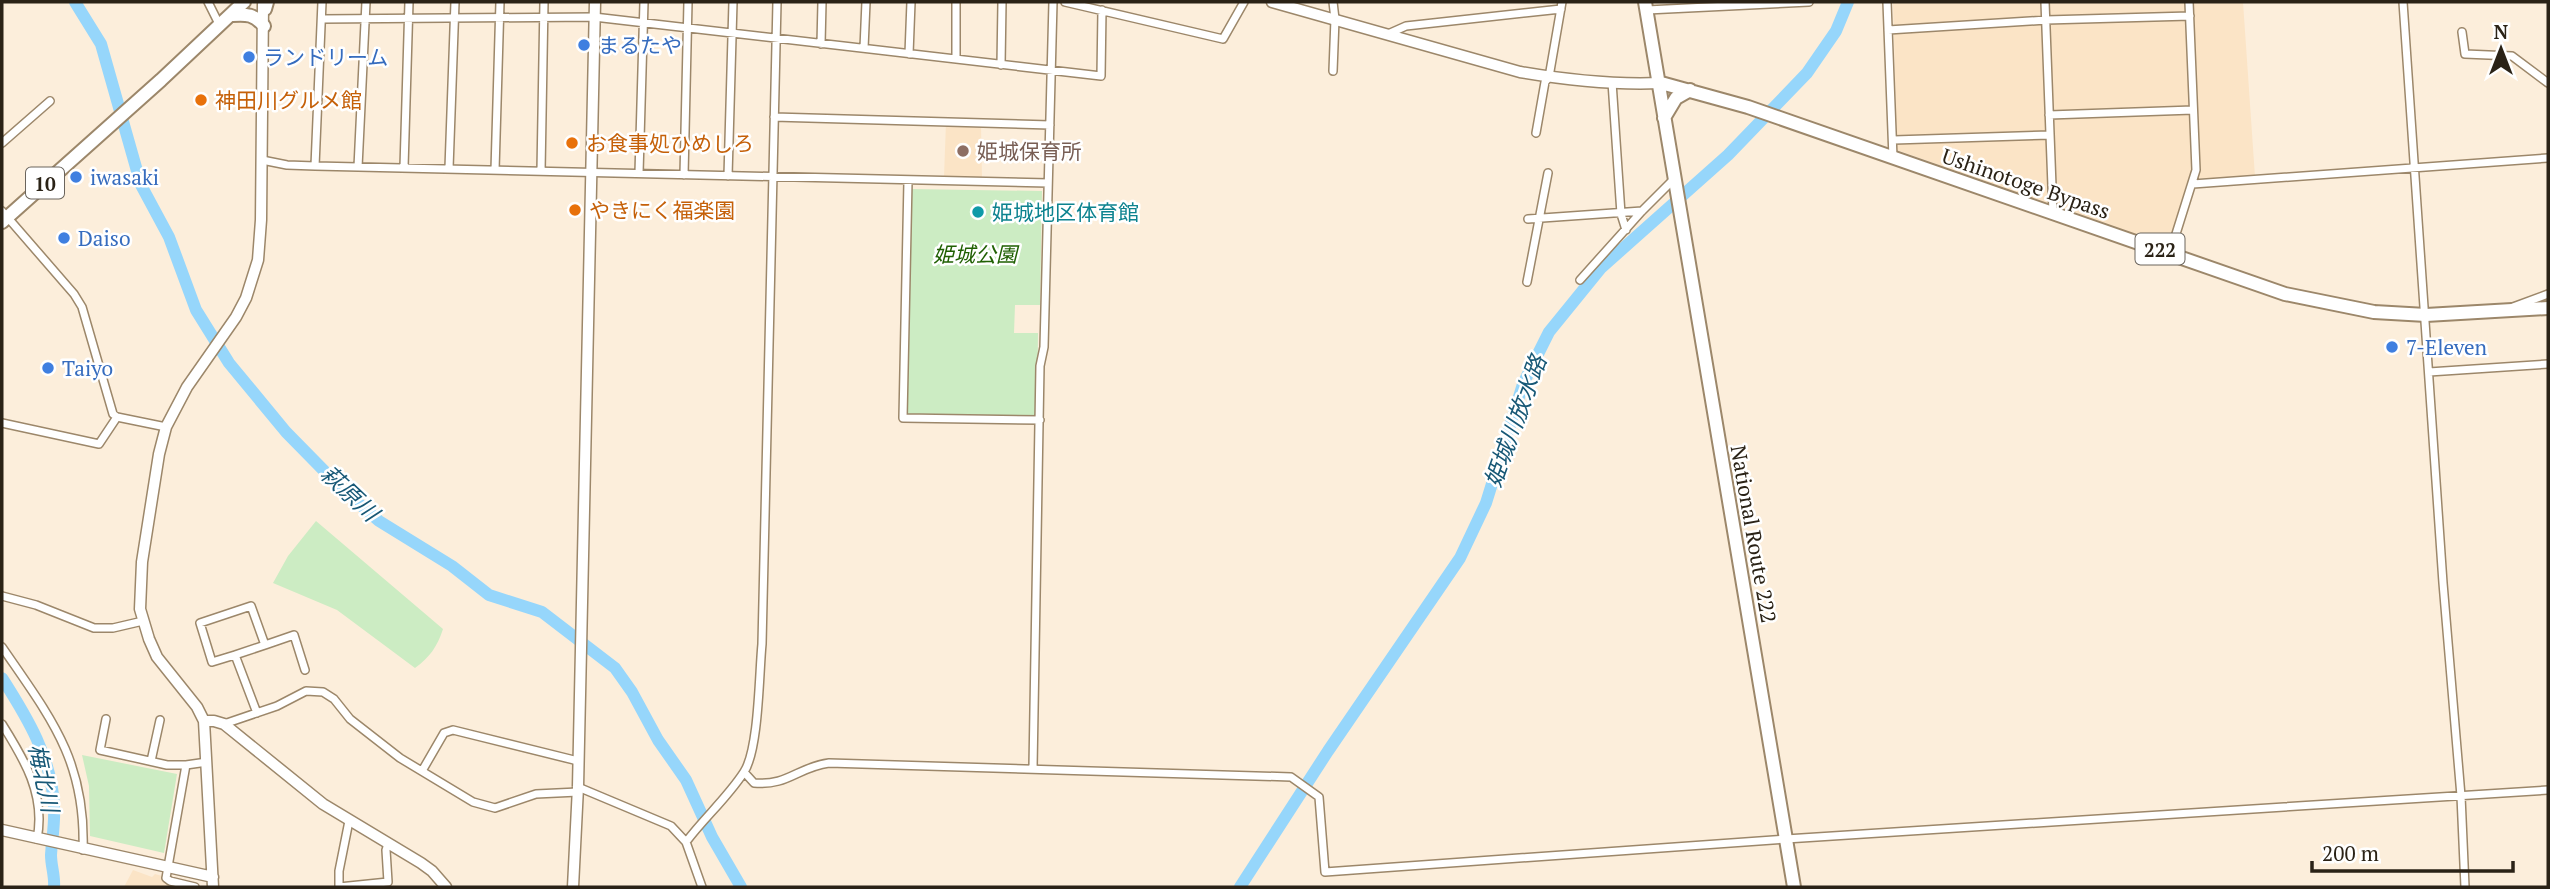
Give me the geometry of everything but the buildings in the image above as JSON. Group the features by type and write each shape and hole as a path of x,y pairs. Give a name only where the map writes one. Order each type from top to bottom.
{"highway":[{"name":"10","path":"4,217 244,2"},
{"name":"National Route 222","path":"1646,6 1794,887"},
{"path":"232,15 250,14 258,18 264,26"},
{"name":"Ushinotoge Bypass","path":"1661,83 1748,107 2285,294 2374,312 2426,316 2548,308"},
{"path":"1664,118 1676,98 1690,90"}],"street":[{"path":"208,2 220,26"},
{"path":"315,166 322,2"},
{"path":"358,167 366,2"},
{"path":"404,167 410,2"},
{"path":"449,168 455,2"},
{"path":"495,170 500,2"},
{"path":"541,171 544,2"},
{"path":"573,887 578,789 595,2"},
{"path":"639,173 644,2"},
{"path":"684,174 688,2"},
{"path":"728,176 733,2"},
{"path":"688,839 743,773 751,752 762,644 777,2"},
{"path":"821,44 822,2"},
{"path":"864,48 866,2"},
{"path":"909,54 911,2"},
{"path":"956,2 956,59"},
{"path":"1000,65 1002,2"},
{"path":"1033,768 1040,366 1045,338 1053,2"},
{"path":"1065,2 1223,39 1244,2"},
{"path":"1272,2 1520,72 1612,82 1661,83"},
{"path":"1333,2 1334,71"},
{"path":"1646,6 1809,2"},
{"path":"1888,2 1894,140 1892,159"},
{"path":"2045,2 2053,213"},
{"path":"2170,253 2196,170 2189,2"},
{"path":"2403,2 2443,583 2461,796 2465,887"},
{"path":"2,830 169,868 213,882 204,721 197,707 158,657 142,621 139,590 159,454 166,428 187,387 236,317 246,298 260,252 265,4"},
{"path":"1388,34 1406,26 1561,5 1536,133"},
{"path":"322,19 594,17 1101,76 1102,10"},
{"path":"1888,30 2046,20 2190,16"},
{"path":"2462,32 2465,54 2512,56 2548,83"},
{"path":"1612,82 1621,214 1626,230"},
{"path":"2,143 50,101"},
{"path":"2049,115 2193,110"},
{"path":"774,117 1050,125"},
{"path":"1894,140 2050,135"},
{"path":"2193,184 2548,158"},
{"path":"262,160 287,165 315,166 1048,183"},
{"path":"1527,282 1548,173"},
{"path":"908,181 903,418 1040,420"},
{"path":"1580,280 1642,211 1676,183"},
{"path":"1528,219 1642,211"},
{"path":"4,217 74,294 82,307 112,410 117,418 166,428"},
{"path":"2496,312 2548,294"},
{"path":"2429,372 2548,364"},
{"path":"2,423 99,444 117,418"},
{"path":"2,596 36,605 94,628 113,628 142,621"},
{"path":"265,645 251,606 200,623 212,662 235,655 265,645 294,635 305,670"},
{"path":"2,648 52,723 72,764 82,803 83,850"},
{"path":"235,655 257,713"},
{"path":"224,724 277,706 306,691 323,692 334,699 349,719 400,758 472,802 495,808 536,794 578,789 664,821 688,839 702,887"},
{"path":"106,719 100,750 167,765 207,762"},
{"path":"151,761 160,720"},
{"path":"204,721 224,724 297,785 349,821 432,871 446,887"},
{"path":"2,724 20,751 33,779 38,806 38,839"},
{"path":"422,771 444,733 453,730 578,761"},
{"path":"743,773 754,783 771,784 816,765 829,763 1291,776 1320,797 1325,872 2548,790"},
{"path":"186,765 166,878 195,887"},
{"path":"349,821 339,871 339,887 388,882 388,844"}],"shaded area":[{"path":"1893,2 2243,2 2255,177 2188,179 2168,246 1897,150"},
{"name":"姫城保育所","path":"946,122 981,126 982,178 944,177"},
{"path":"133,870 152,877 155,874 162,876 166,882 188,887 124,887"}],"green space":[{"name":"姫城公園","path":"911,189 1042,191 1040,305 1015,305 1014,333 1038,333 1037,418 906,415"},
{"path":"316,521 443,629 432,651 415,668 337,610 273,583 288,556"},
{"path":"82,755 177,774 164,853 90,836 89,786"}],"waterway":[{"name":"萩原川","path":"75,2 101,44 141,185 169,237 196,310 229,363 286,432 342,489 379,521 452,566 489,595 542,612 615,668 632,692 658,740 686,780 712,837 741,887"},
{"name":"姫城川放水路","path":"1240,887 1328,751 1460,558 1486,503 1523,384 1549,332 1601,268 1728,155 1807,73 1836,31 1848,2"},
{"name":"梅北川","path":"2,678 29,723 49,772 54,807 51,855 54,887"}],"place":[{"name":"まるたや","path":"584,45"},
{"name":"ランドリーム","path":"249,57"},
{"name":"神田川グルメ館","path":"201,100"},
{"name":"お食事処ひめしろ","path":"572,143"},
{"name":"姫城保育所","path":"963,151"},
{"name":"iwasaki","path":"76,177"},
{"name":"やきにく福楽園","path":"575,210"},
{"name":"姫城地区体育館","path":"978,212"},
{"name":"Daiso","path":"64,238"},
{"name":"7-Eleven","path":"2392,347"},
{"name":"Taiyo","path":"48,368"}]}
